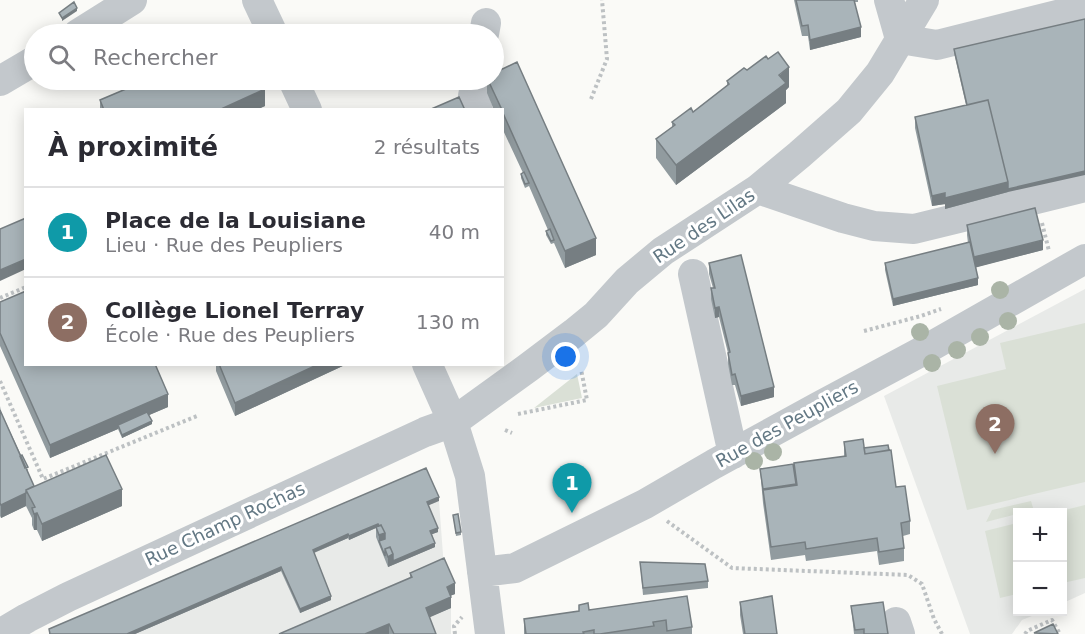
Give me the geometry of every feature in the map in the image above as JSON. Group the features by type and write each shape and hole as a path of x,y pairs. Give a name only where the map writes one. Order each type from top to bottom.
{"street":[{"path":"94,24 132,0"},
{"path":"257,0 268,24"},
{"path":"889,0 900,39 937,45 1085,8"},
{"name":"Rue des Lilas","path":"453,422 574,333 596,315 627,281 663,251 758,189 849,111 880,73 924,0"},
{"path":"0,81 24,66"},
{"path":"298,90 306,108"},
{"path":"474,90 473,96 477,108"},
{"path":"758,189 874,226 914,229 1085,187"},
{"name":"Rue des Peupliers","path":"482,572 515,568 645,504 1085,259"},
{"path":"693,274 733,454"},
{"path":"428,366 453,422 470,476 490,634"},
{"name":"Rue Champ Rochas","path":"0,634 79,592 425,432 453,422"}],"path":[{"path":"591,99 607,58 602,0"},
{"path":"1035,199 1049,251 1045,256"},
{"path":"0,298 24,288"},
{"path":"864,331 921,316 950,305"},
{"path":"518,414 587,403 581,369"},
{"path":"0,381 43,479 197,416"},
{"path":"505,430 512,433"},
{"path":"645,504 732,568 908,575 922,584 934,619 942,634"},
{"path":"1025,634 1052,620 1060,634"}],"shaded area":[{"path":"1085,289 1085,593 1067,601 1067,508 1013,508 1013,616 1032,616 1022,620 1012,634 970,634 884,396"},
{"path":"1085,323 1085,482 967,510 937,386 1006,369 1000,343"},
{"path":"577,374 582,398 534,408"},
{"path":"439,501 444,568 455,594 447,597 451,608 451,634 49,634"},
{"path":"1031,501 1033,508 1013,508 1013,515 986,522 992,510"},
{"path":"1085,505 1085,578 1067,582 1067,562 1067,510"},
{"path":"1013,524 1013,595 1000,598 985,531"}],"building":[{"path":"796,0 854,0 861,27 810,40 808,25 802,26"},
{"path":"74,2 77,8 62,18 59,13"},
{"path":"1085,19 1085,171 1008,189 988,100 967,105 954,49"},
{"path":"778,52 789,67 779,75 786,83 676,165 656,139 675,125 672,122 691,108 693,112 729,84 727,81 744,68 747,70 766,56 768,59"},
{"path":"517,62 596,238 565,251 504,116 504,108 501,108 493,90 504,90 504,68"},
{"path":"124,90 263,90 223,108 103,108 100,100"},
{"path":"459,97 464,108 434,108"},
{"path":"988,100 1008,182 945,198 945,193 932,196 915,117"},
{"path":"524,172 529,183 525,184 521,174"},
{"path":"1035,208 1043,240 974,257 967,225"},
{"path":"24,219 24,260 0,270 0,229"},
{"path":"550,229 554,240 551,241 546,231"},
{"path":"970,242 978,278 893,299 885,263"},
{"path":"741,255 774,387 741,396 735,374 732,375 728,353 730,352 719,307 715,308 711,288 715,288 709,263"},
{"path":"24,292 24,366 156,366 168,394 50,445 0,333 0,302"},
{"path":"220,366 315,366 235,403"},
{"path":"0,410 34,486 26,490 26,493 1,505 0,503"},
{"path":"147,412 152,421 122,435 118,425"},
{"path":"863,439 865,454 891,450 896,487 905,486 910,521 901,523 904,548 879,552 877,538 806,549 805,542 771,547 763,490 797,485 794,463 846,456 844,442"},
{"path":"888,445 889,450 865,454 864,448"},
{"path":"22,455 28,467 25,468 20,456"},
{"path":"106,455 122,489 42,524 37,513 34,514 32,508 35,507 26,490"},
{"path":"793,464 796,484 763,489 760,469"},
{"path":"426,468 439,497 427,502 438,528 430,531 435,543 393,561 390,547 385,549 385,556 379,541 385,539 385,533 378,524 349,536 348,534 313,550 331,596 300,609 281,567 127,634 50,634 49,629"},
{"path":"458,514 461,532 456,533 453,515"},
{"path":"381,525 385,533 379,535 376,527"},
{"path":"390,547 393,554 388,557 385,549"},
{"path":"444,558 455,583 447,587 451,597 426,608 436,634 394,634 389,624 365,634 279,634 412,577 410,573"},
{"path":"640,562 705,564 708,581 643,588"},
{"path":"687,596 692,627 667,631 666,620 653,622 654,626 600,634 594,634 594,630 583,632 584,634 526,634 524,619 579,611 579,605 588,603 589,610"},
{"path":"772,596 777,634 745,634 740,602"},
{"path":"883,602 888,634 864,634 864,629 855,630 851,606"},
{"path":"1053,624 1058,634 1034,633"}],"place":[{"name":"Collège Lionel Terray","path":"995,454"},
{"name":"Place de la Louisiane","path":"572,513"}]}
